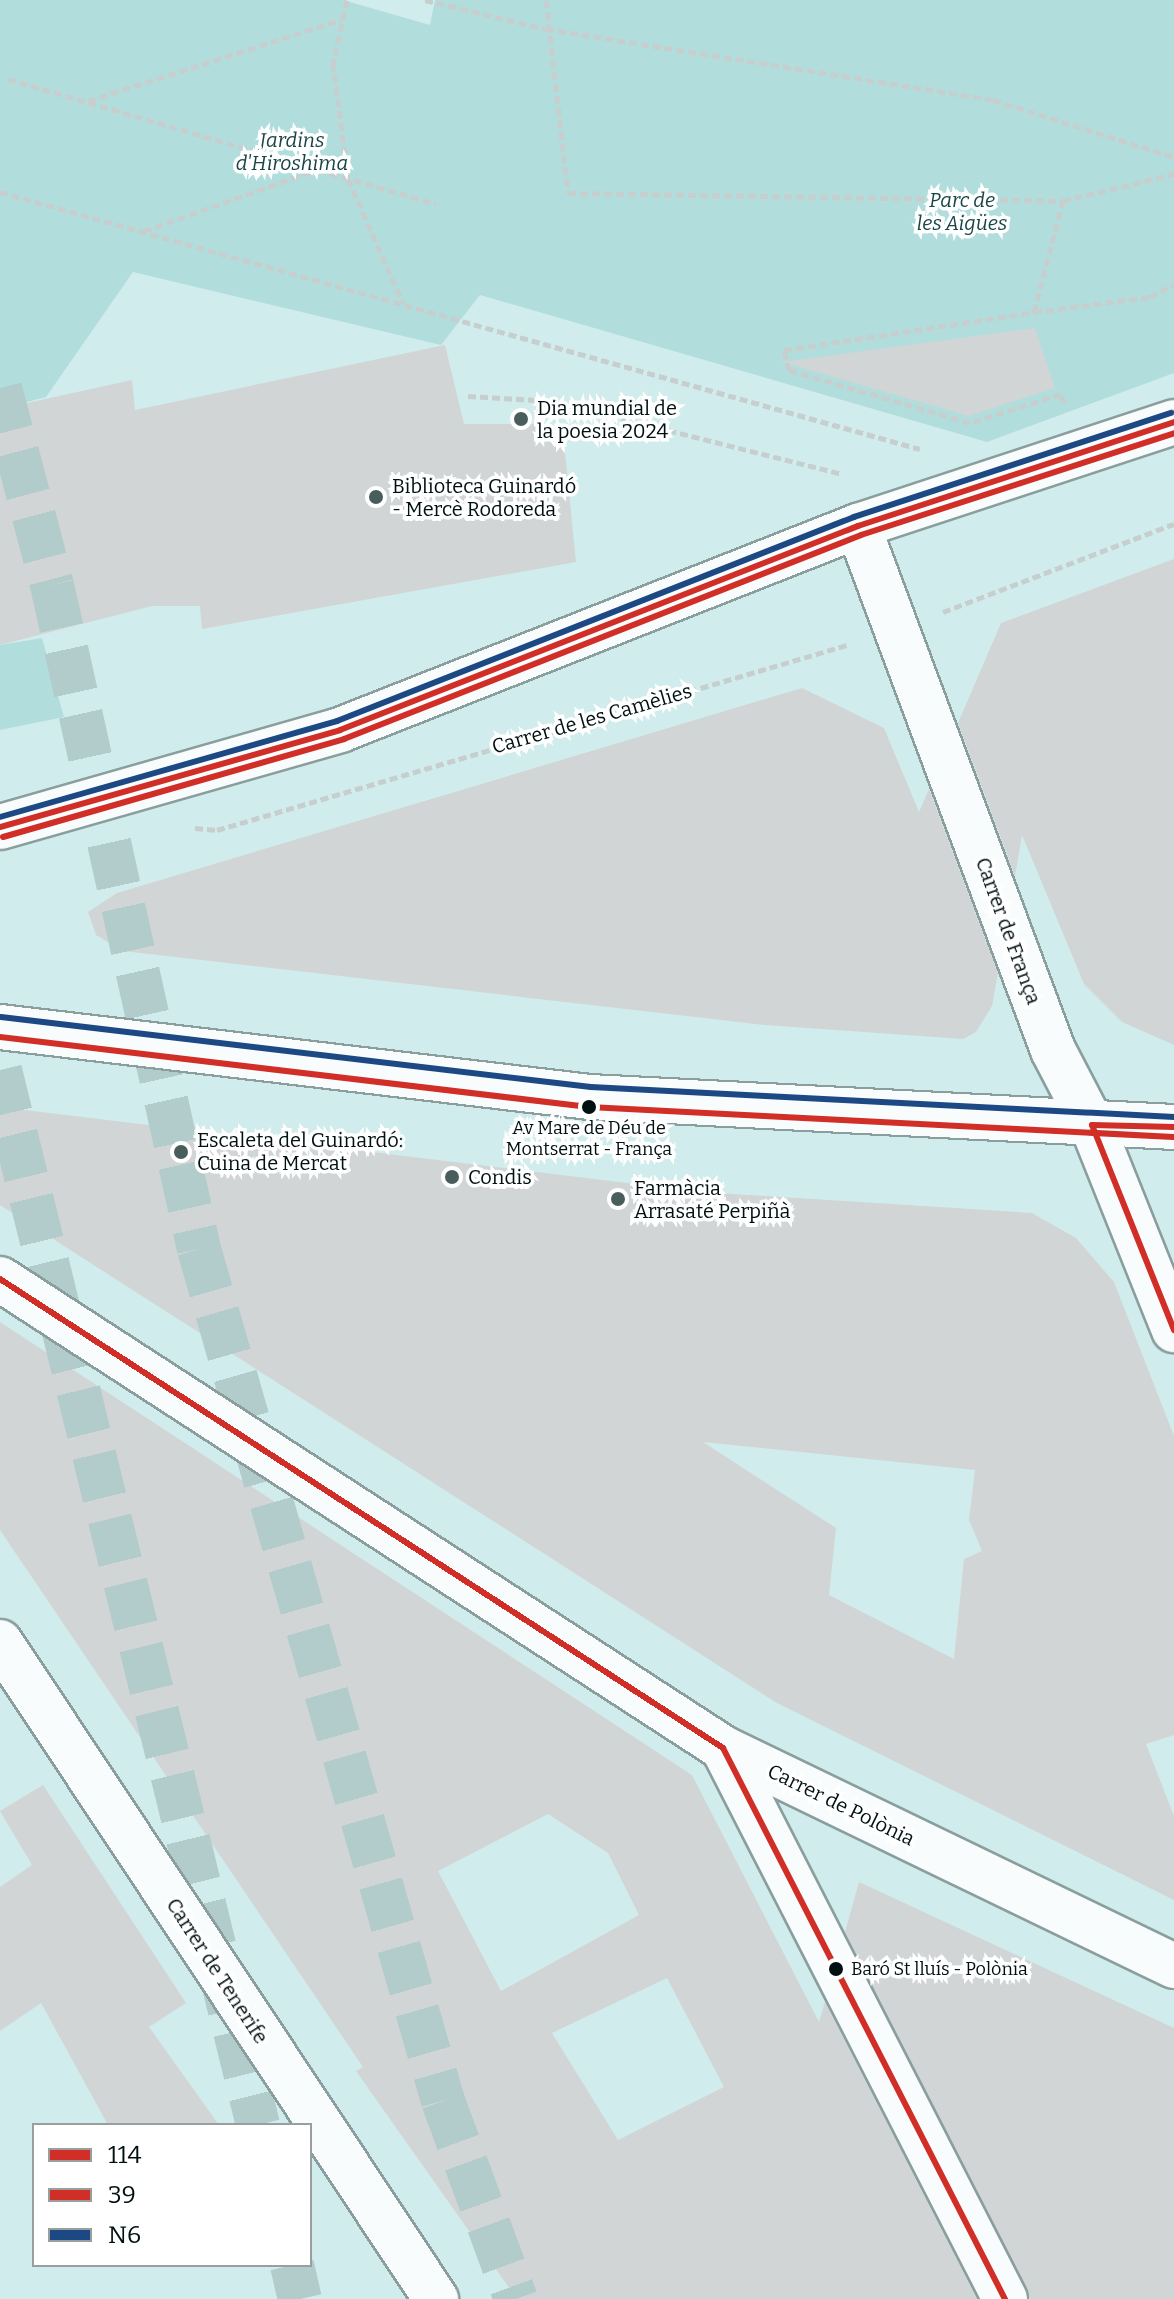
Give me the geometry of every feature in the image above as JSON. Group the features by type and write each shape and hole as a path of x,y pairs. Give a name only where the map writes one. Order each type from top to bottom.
{"street":[{"path":"0,827 340,730 858,526 1174,422"},
{"name":"Carrer de França","path":"858,526 893,631 1053,1050 1092,1125 1174,1330"},
{"path":"0,1027 590,1097 1174,1127"},
{"name":"Carrer de Polònia","path":"0,1279 723,1748 1174,1966"},
{"name":"Carrer de Tenerife","path":"0,1642 430,2298"},
{"path":"723,1748 1005,2299"}],"path":[{"path":"347,0 333,63 348,179 403,303"},
{"path":"425,0 546,29 993,100 1174,157"},
{"path":"546,0 546,29 568,193 1063,201 1174,174"},
{"path":"85,101 342,20"},
{"path":"8,79 436,204"},
{"path":"143,232 316,170"},
{"path":"0,192 937,454"},
{"path":"1034,312 1063,201"},
{"path":"1066,412 1061,394 970,423 789,370 784,350 1150,297 1174,284"},
{"path":"468,396 552,401 851,476"},
{"name":"Carrer de les Camèlies","path":"187,827 217,830 893,631 1174,524"}],"green space":[{"name":"Parc de les Aigües","path":"0,0 343,0 430,25 435,0 1174,0 1174,373 987,442 480,295 441,345 133,272 46,397 0,409"},
{"path":"42,638 64,717 0,730 0,645"}],"building":[{"path":"1035,328 1055,388 969,416 782,362"},
{"name":"Biblioteca Guinardó - Mercè Rodoreda","path":"445,345 464,424 543,424 563,432 576,562 202,629 200,606 152,606 0,645 0,409 132,380 135,410"},
{"path":"1174,559 1174,1045 1122,1022 1084,984 1022,835 1015,876 958,723 1001,623"},
{"path":"802,688 884,728 919,812 929,789 998,973 992,1006 976,1032 963,1039 765,1025 123,951 96,935 88,912 117,893"},
{"path":"0,1107 701,1192 1032,1213 1076,1238 1114,1282 1174,1436 1174,1735 1146,1744 1174,1816 1174,1900 777,1703 0,1205","holes":["703,1442 975,1470 969,1520 982,1551 964,1559 954,1659 829,1595 836,1528"]},
{"path":"0,1322 692,1775 819,2022 825,2002 977,2299 517,2299 356,2071 363,2067 0,1530","holes":["548,1814 608,1853 639,1915 501,1991 438,1871","667,1978 724,2087 618,2140 552,2033"]},
{"path":"43,1785 186,2003 149,2027 218,2123 107,2123 41,2003 0,2031 0,1887 32,1865 0,1811"},
{"path":"859,1882 1174,2028 1174,2299 1030,2299 845,1932"}],"tunnel":[{"path":"0,388 52,585 199,1249 443,2101 516,2299"},
{"path":"0,1070 258,2123"},
{"path":"292,2267 300,2299"}],"transit line":[{"name":"N6","path":"0,817 337,721 854,517 1171,413"},
{"name":"114","path":"0,827 340,730 858,526 1174,422"},
{"name":"39","path":"3,837 344,739 861,535 1174,433"},
{"name":"N6","path":"1,1017 591,1087 1174,1117"},
{"name":"39","path":"0,1037 589,1107 1173,1137"},
{"name":"114","path":"1174,1127 1092,1125 1174,1330"},
{"name":"114","path":"0,1279 723,1748 1005,2299"}],"place":[{"name":"Dia mundial de la poesia 2024","path":"521,419"},
{"name":"Biblioteca Guinardó - Mercè Rodoreda","path":"376,497"},
{"name":"Av Mare de Déu de Montserrat - França","path":"589,1107"},
{"name":"Escaleta del Guinardó: Cuina de Mercat","path":"181,1152"},
{"name":"Condis","path":"452,1177"},
{"name":"Farmàcia Arrasaté Perpiñà","path":"618,1199"},
{"name":"Baró St lluís - Polònia","path":"836,1969"}],"park label":[{"name":"Jardins d'Hiroshima","path":"292,152"}]}
